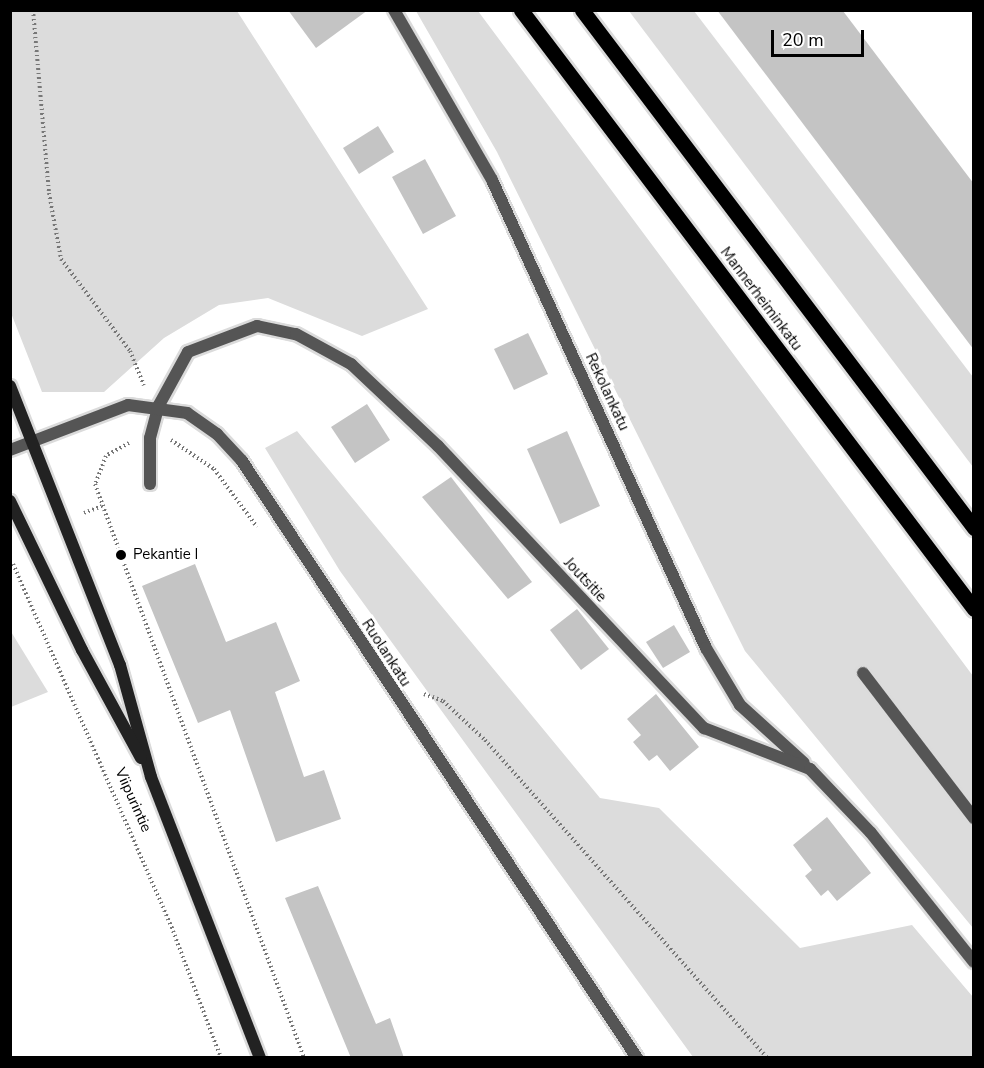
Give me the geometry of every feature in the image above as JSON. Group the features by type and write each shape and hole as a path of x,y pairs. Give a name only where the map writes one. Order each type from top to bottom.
{"main road":[{"name":"Mannerheiminkatu","path":"521,10 974,609"},
{"name":"Mannerheiminkatu","path":"582,10 974,528"},
{"name":"Viipurintie","path":"10,386 120,664 152,777 260,1058"},
{"name":"Viipurintie","path":"10,501 81,650 152,777"}],"street":[{"name":"Rekolankatu","path":"394,10 492,180 706,648 740,705 810,769"},
{"name":"Joutsitie","path":"150,484 150,438 156,405 188,352 257,326 296,334 351,364 438,446 704,728 810,769 871,833 974,962"},
{"name":"Ruolankatu","path":"10,450 128,405 156,405 186,413 210,429 242,461 637,1058"},
{"path":"863,674 974,818"}],"path":[{"path":"33,10 49,193 61,259 130,351 156,405"},
{"path":"262,536 201,456 182,443 150,438 119,445 106,456 95,484 304,1058"},
{"name":"Viipurintie","path":"10,558 173,931 221,1058"},
{"path":"387,681 443,701 485,740 767,1058"}],"shaded area":[{"path":"11,10 237,11 428,309 362,336 268,298 219,305 164,338 104,392 42,392 11,313"},
{"path":"416,11 478,11 973,676 973,928 745,651 497,152"},
{"path":"629,11 694,11 973,377 973,467"},
{"path":"297,431 600,798 659,808 800,948 912,925 973,997 973,1057 693,1057 340,571 265,448"},
{"path":"10,630 48,692 11,707 10,707"}],"building":[{"path":"288,10 368,10 316,48"},
{"path":"717,10 843,11 974,184 974,350"},
{"path":"378,126 394,152 359,174 343,148"},
{"path":"425,159 456,216 423,234 392,177"},
{"path":"528,333 548,374 514,390 494,349"},
{"path":"367,404 390,440 355,463 331,427"},
{"path":"567,431 600,506 560,524 527,449"},
{"path":"451,477 532,582 508,599 422,497"},
{"path":"195,564 226,642 276,622 300,681 275,692 304,777 324,770 341,819 276,842 230,710 198,723 142,586"},
{"path":"577,609 609,649 581,670 550,630"},
{"path":"674,625 690,652 663,668 646,642"},
{"path":"656,694 699,747 670,771 657,755 649,761 633,742 641,735 627,719"},
{"path":"827,817 871,873 837,901 828,890 821,896 805,876 812,870 793,845"},
{"path":"318,886 376,1024 390,1018 404,1058 351,1058 285,898"}],"place":[{"name":"Pekantie I","path":"121,555"}]}
